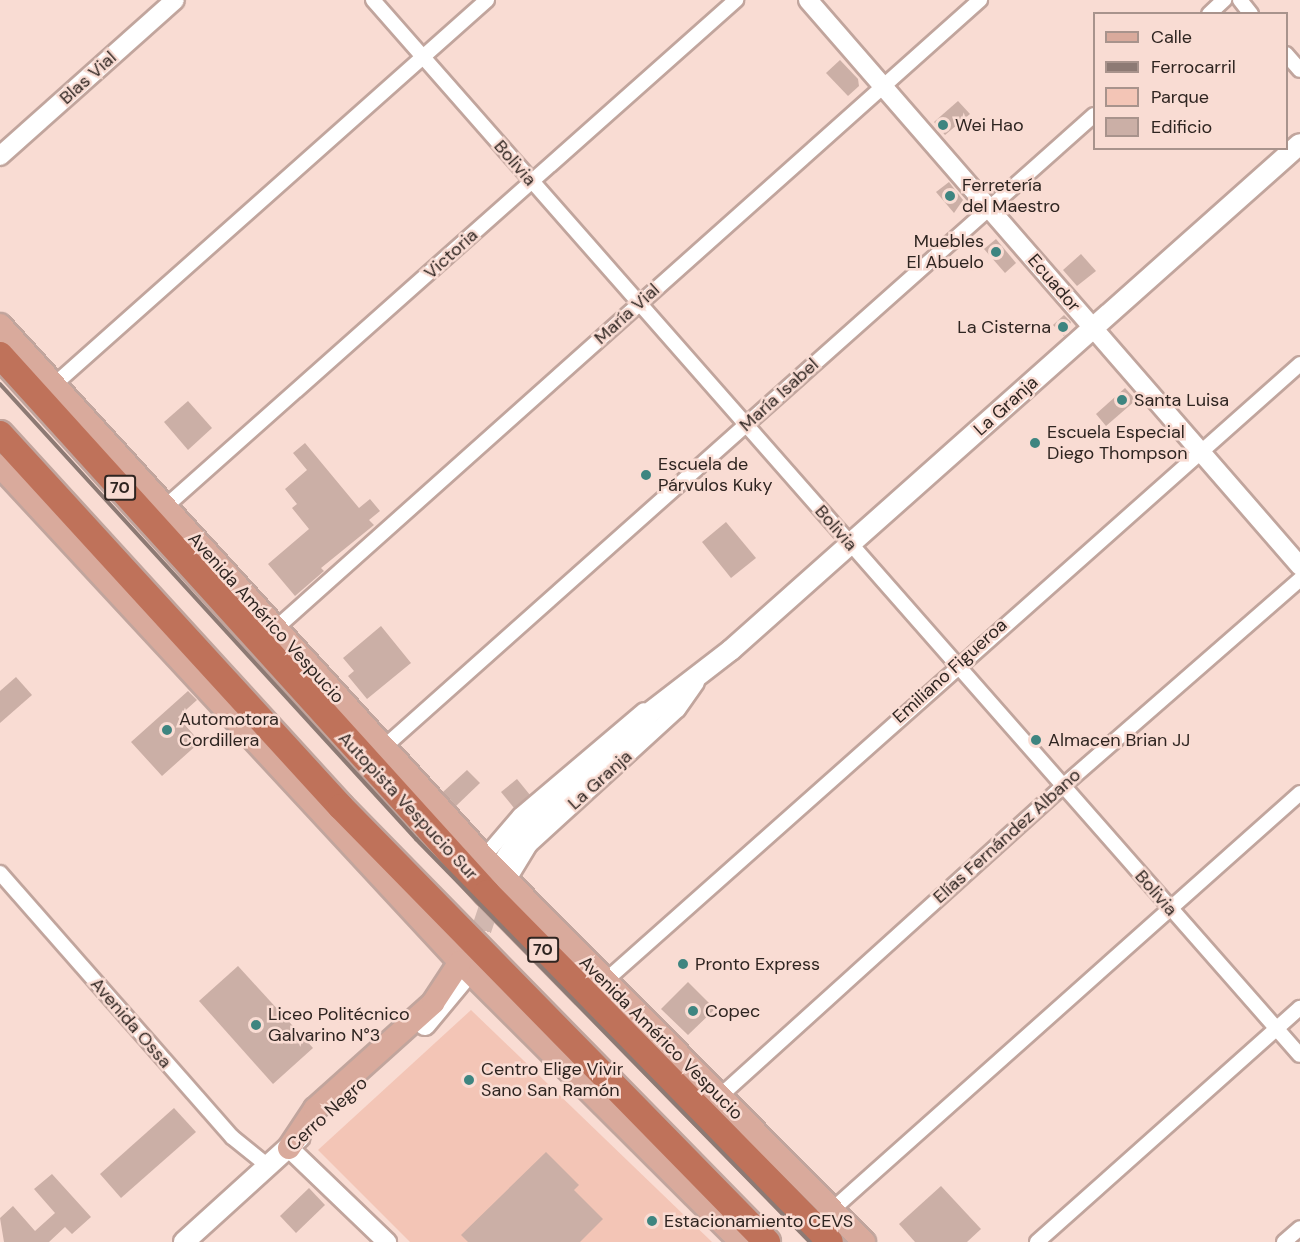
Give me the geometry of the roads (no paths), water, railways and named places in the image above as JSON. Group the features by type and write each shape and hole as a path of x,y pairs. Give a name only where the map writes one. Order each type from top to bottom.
{"highway":[{"name":"Autopista Vespucio Sur","path":"0,355 487,892 830,1242"},
{"name":"70","path":"0,434 357,824 767,1242"}],"main road":[{"name":"La Granja","path":"623,743 676,690 710,667 850,545 1300,144"},
{"name":"Avenida Américo Vespucio","path":"0,325 383,748 495,857 508,881 604,982 864,1242"},
{"path":"0,466 461,971 741,1242"},
{"name":"La Granja","path":"495,857 623,743 697,683 710,667"},
{"path":"289,1148 315,1109 433,1002 461,971"},
{"name":"Cerro Negro","path":"184,1242 289,1148"}],"street":[{"name":"Blas Vial","path":"0,156 175,0"},
{"name":"Bolivia","path":"373,0 955,666 1300,1055"},
{"path":"55,384 487,0"},
{"name":"Victoria","path":"165,507 736,0"},
{"name":"Ecuador","path":"808,0 1300,566"},
{"name":"María Vial","path":"275,629 980,0"},
{"path":"1211,12 1224,0"},
{"path":"1240,0 1249,12"},
{"path":"1288,55 1300,70"},
{"name":"María Isabel","path":"383,748 1093,116"},
{"name":"Emiliano Figueroa","path":"604,982 955,666 1300,364"},
{"name":"Elías Fernández Albano","path":"719,1097 1063,786 1300,579"},
{"name":"La Granja","path":"508,881 530,845 678,710 697,683"},
{"name":"La Granja","path":"495,857 520,815 625,725 676,690"},
{"path":"832,1210 1169,907 1300,793"},
{"name":"Avenida Ossa","path":"2,878 232,1137 268,1166"},
{"path":"1037,1242 1300,1008"},
{"path":"289,1148 387,1242"},
{"path":"1284,1242 1300,1228"}],"tunnel":[{"path":"472,958 495,889"}],"railway":[{"path":"0,384 416,839 810,1242"}],"place":[{"name":"Wei Hao","path":"943,125"},
{"name":"Ferretería del Maestro","path":"950,196"},
{"name":"Muebles El Abuelo","path":"996,252"},
{"name":"La Cisterna","path":"1063,327"},
{"name":"Santa Luisa","path":"1122,400"},
{"name":"Escuela Especial Diego Thompson","path":"1035,443"},
{"name":"Escuela de Párvulos Kuky","path":"646,475"},
{"name":"Automotora Cordillera","path":"167,730"},
{"name":"Almacen Brian JJ","path":"1036,740"},
{"name":"Pronto Express","path":"683,964"},
{"name":"Copec","path":"693,1011"},
{"name":"Liceo Politécnico Galvarino N°3","path":"256,1025"},
{"name":"Centro Elige Vivir Sano San Ramón","path":"469,1080"},
{"name":"Estacionamiento CEVS","path":"652,1221"}]}
